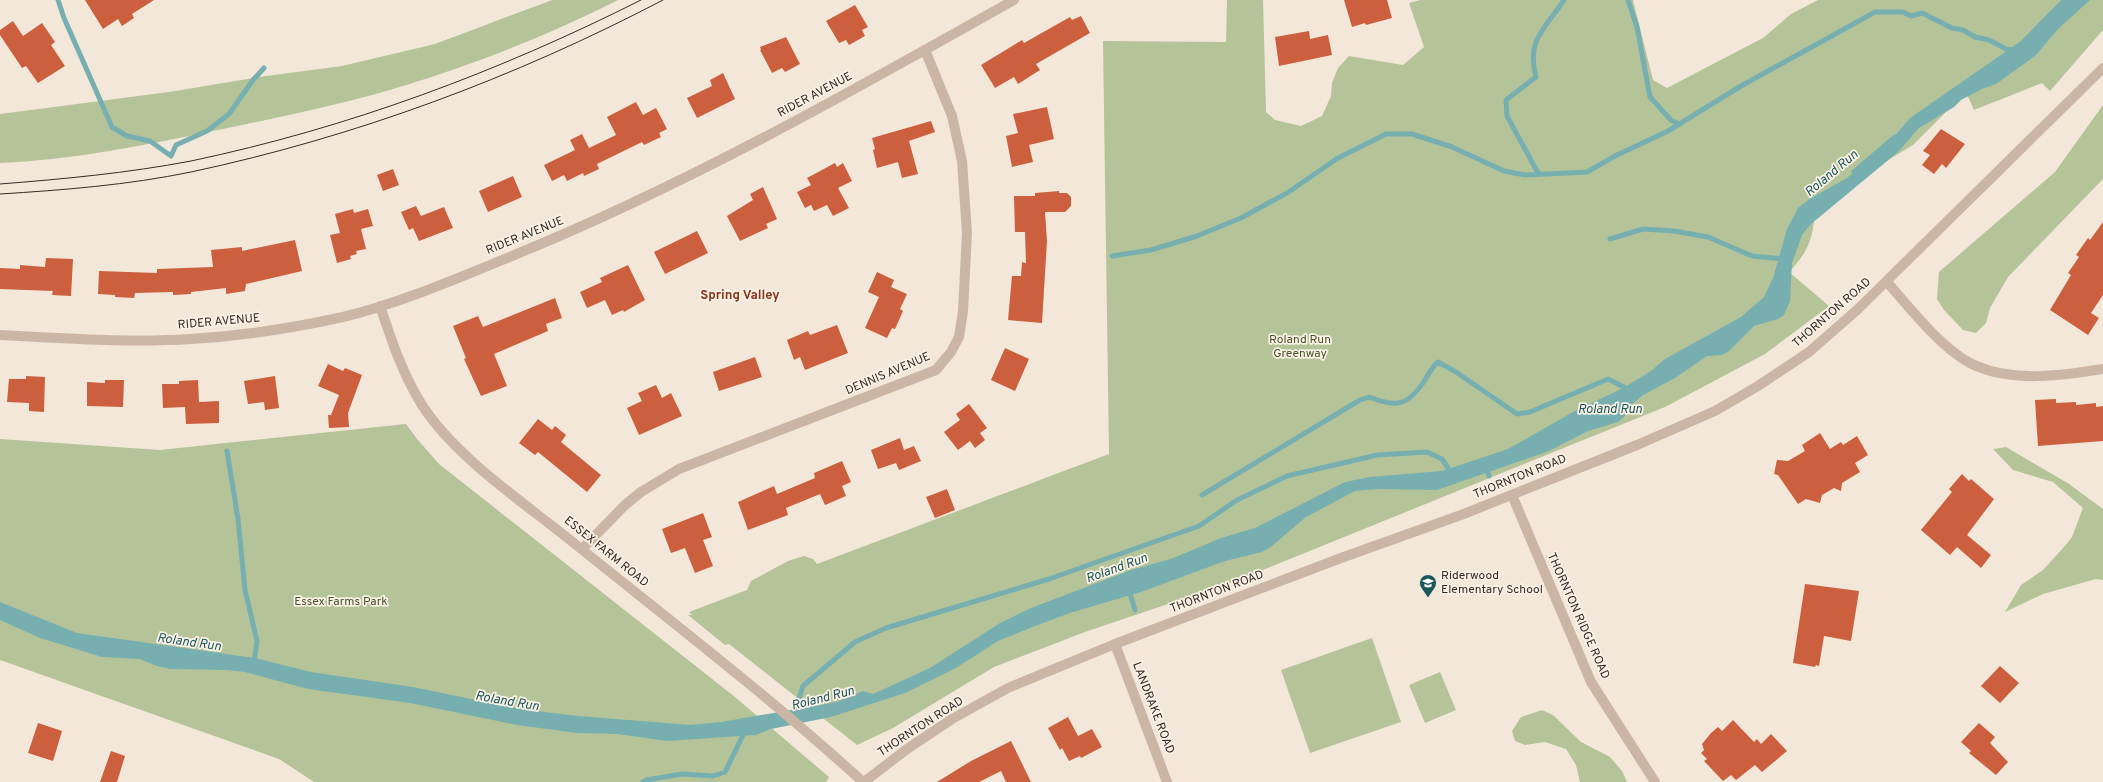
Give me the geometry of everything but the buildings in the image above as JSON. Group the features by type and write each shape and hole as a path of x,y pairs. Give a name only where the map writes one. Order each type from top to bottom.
{"street":[{"name":"RIDER AVENUE","path":"0,335 83,339 191,340 279,329 346,316 380,306 477,270 567,233 710,166 925,50 1014,0"},
{"name":"DENNIS AVENUE","path":"582,549 625,505 641,492 679,469 936,370 947,359 959,337 963,311 967,233 962,161 952,116 925,50"},
{"name":"THORNTON ROAD","path":"863,782 907,749 952,719 1008,688 1116,644 1341,558 1461,515 1715,411 1758,386 1809,352 1831,334 1887,282 2103,68"},
{"path":"1887,282 1919,319 1940,339 1969,362 1981,368 1998,373 2035,375 2103,369"},
{"name":"ESSEX FARM ROAD","path":"380,306 409,381 422,405 468,458 804,728 863,782"},
{"name":"THORNTON RIDGE ROAD","path":"1512,495 1592,682 1655,782"},
{"name":"LANDRAKE ROAD","path":"1116,644 1167,782"}],"green space":[{"path":"552,0 618,0 555,30 454,70 353,100 272,119 140,146 56,159 0,163 0,114 169,92 259,77 342,66 435,44"},
{"name":"Roland Run Greenway","path":"1227,0 1263,0 1266,112 1275,120 1301,126 1322,116 1331,96 1332,83 1338,68 1349,56 1403,65 1424,47 1409,3 1420,0 1633,0 1653,80 1667,88 1763,38 1791,14 1818,0 2103,0 2103,30 2050,91 2042,83 1974,110 1966,92 1913,145 1878,166 1815,214 1808,246 1801,258 1789,272 1829,306 1765,354 1665,407 1233,582 1085,632 994,667 893,728 857,745 729,644 725,645 688,615 692,615 689,612 747,590 751,581 788,561 804,556 813,559 817,564 1109,454 1103,41 1226,42"},
{"path":"2103,105 2103,179 2008,277 1990,308 1986,323 1976,333 1963,330 1944,310 1937,299 1939,272 2055,172"},
{"name":"Essex Farms Park","path":"406,424 439,464 735,697 829,777 826,782 314,782 279,759 0,660 0,439 160,450"},
{"path":"2006,447 2069,484 2103,509 2103,580 2096,579 2043,594 2005,612 2021,585 2043,570 2072,537 2083,508 2053,482 2013,470 1993,449"},
{"path":"1372,638 1401,722 1310,753 1281,670"},
{"path":"1440,672 1456,710 1425,723 1409,685"},
{"path":"1542,710 1553,715 1581,742 1610,757 1622,771 1627,782 1580,782 1576,765 1566,749 1545,742 1525,745 1515,741 1512,731 1521,717"}],"water":[{"name":"Roland Run","path":"2061,0 2090,0 2058,29 2035,56 1996,84 1982,89 1961,100 1954,107 1919,128 1898,152 1811,224 1802,235 1792,263 1790,301 1784,315 1778,319 1754,326 1729,351 1722,355 1707,356 1675,378 1643,395 1629,407 1624,417 1618,422 1588,431 1549,451 1437,490 1377,489 1355,491 1306,517 1272,546 1262,552 1225,561 1141,592 1070,613 1030,628 998,641 956,668 905,693 831,717 771,729 756,735 667,741 617,734 577,733 517,725 410,703 308,689 245,672 227,670 170,669 139,659 102,657 40,638 0,620 0,602 77,633 255,658 311,672 413,687 520,709 578,716 691,725 721,722 837,702 863,691 873,694 930,668 1000,623 1031,608 1131,570 1171,559 1221,538 1255,528 1345,482 1370,477 1442,471 1508,449 1573,412 1625,387 1651,371 1665,359 1741,317 1764,297 1773,278 1787,229 1798,208 1811,198 1847,178 1893,138 1910,118 2021,41"}],"waterway":[{"path":"58,0 64,18 112,127 127,136 150,141 171,156 176,145 207,131 229,114 253,80 264,68"},
{"path":"1538,173 1507,116 1506,100 1536,77 1533,53 1535,44 1544,27 1564,0"},
{"path":"1628,0 1637,27 1650,97 1671,120 1679,124"},
{"path":"1112,256 1151,250 1197,236 1241,218 1287,193 1338,158 1386,134 1412,134 1452,147 1504,171 1525,175 1587,172 1615,156 1668,131 1741,86 1875,12 1903,12 1911,16 1922,13 1952,28 1963,30 1975,37 1989,40 2006,49 2015,50"},
{"name":"Roland Run","path":"1854,172 1895,137"},
{"path":"1610,239 1643,229 1674,231 1708,237 1752,256 1784,259"},
{"path":"1202,495 1360,400 1369,397 1387,403 1407,400 1419,389 1432,368 1438,362 1456,372 1517,414 1530,412 1608,379 1628,389"},
{"path":"227,451 238,519 245,590 257,641 254,663"},
{"path":"794,714 803,686 855,642 886,628 1049,579 1199,526 1237,500 1287,476 1377,455 1427,452 1442,459 1452,474"},
{"path":"1486,466 1489,476"},
{"path":"1129,590 1135,610"},
{"path":"643,782 646,780 682,774 713,776 725,772 745,731"}],"tram line":[{"path":"0,184 144,169 191,161 250,148 307,132 365,115 477,74 532,51 641,0"},
{"path":"0,194 48,191 167,177 252,158 313,141 373,123 433,102 491,79 549,55 663,0"}],"place":[{"name":"Riderwood Elementary School","path":"1428,598"}],"district":[{"name":"Spring Valley","path":"740,296"}]}
